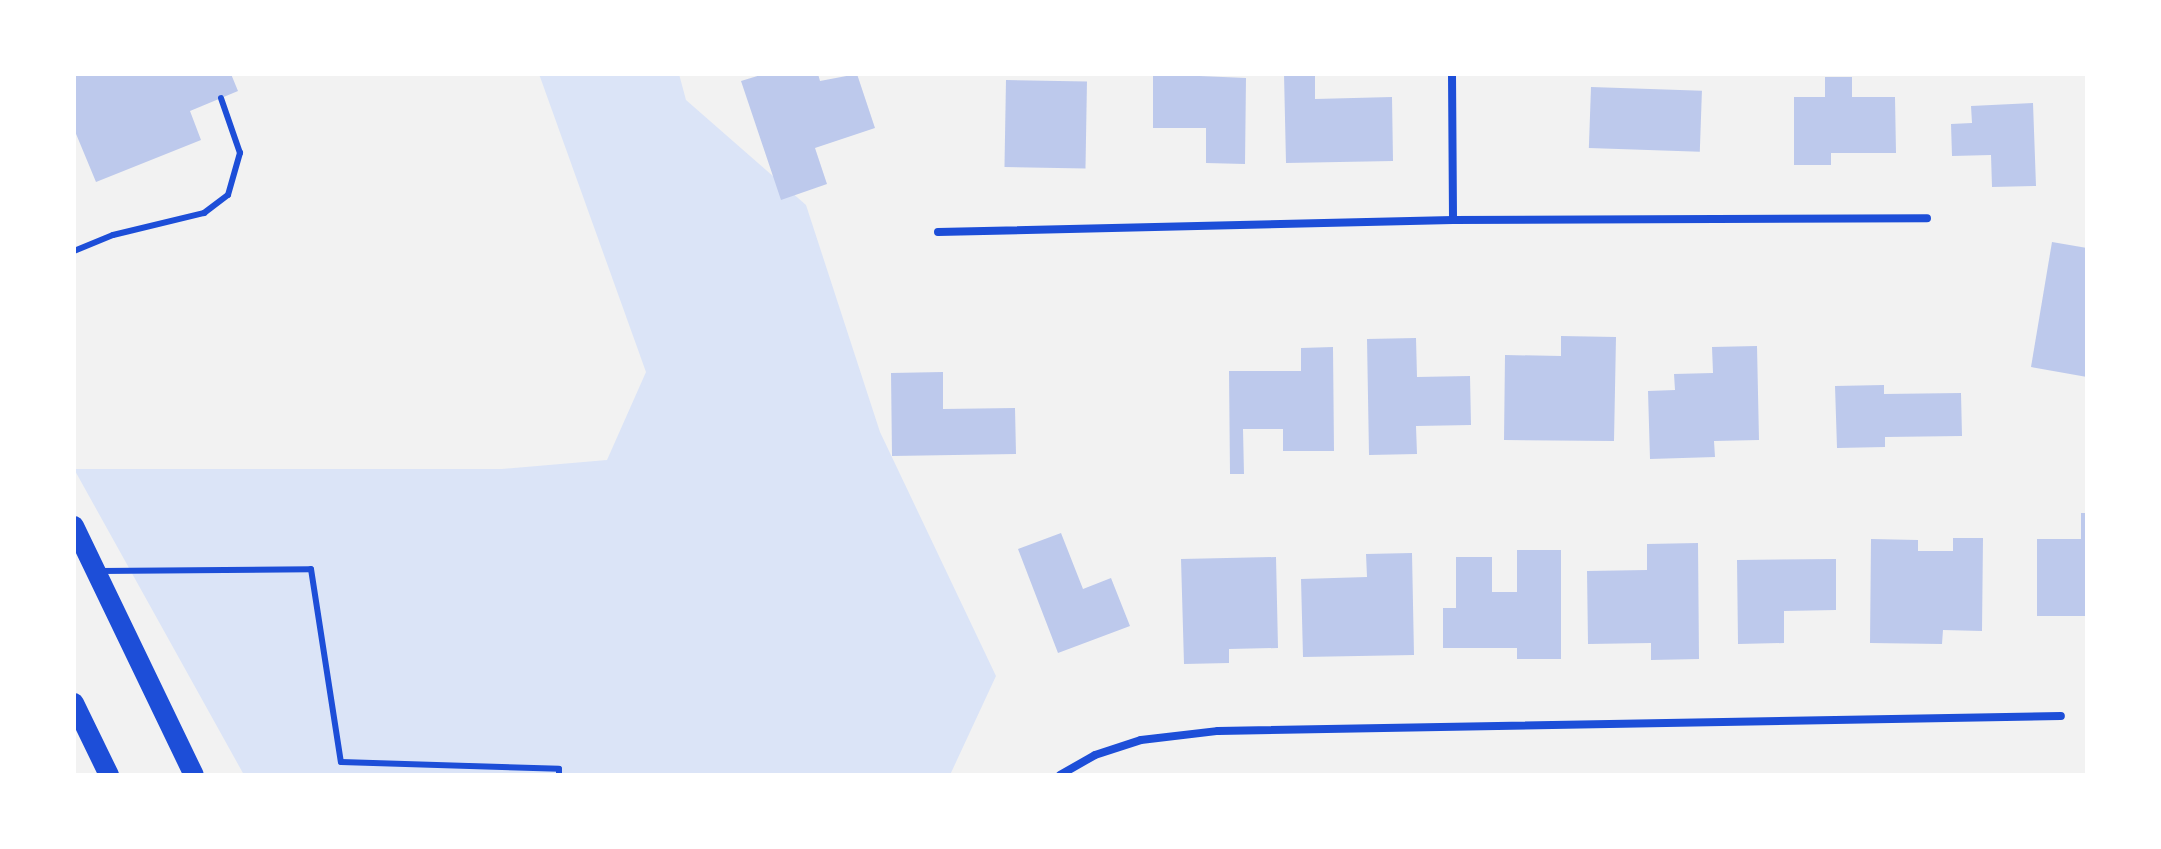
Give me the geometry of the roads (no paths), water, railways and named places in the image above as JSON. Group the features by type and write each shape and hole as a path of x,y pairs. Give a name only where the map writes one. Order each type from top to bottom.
{"main road":[{"path":"74,526 194,775"},
{"path":"74,703 109,775"}],"street":[{"path":"1452,74 1453,220"},
{"path":"938,232 1453,220 1927,218"},
{"path":"1060,775 1095,755 1141,740 1218,731 2061,716"}],"lane":[{"path":"74,251 113,235 204,213 228,195 240,153 221,98"},
{"path":"96,571 311,569 341,762 559,769 559,775"}]}
